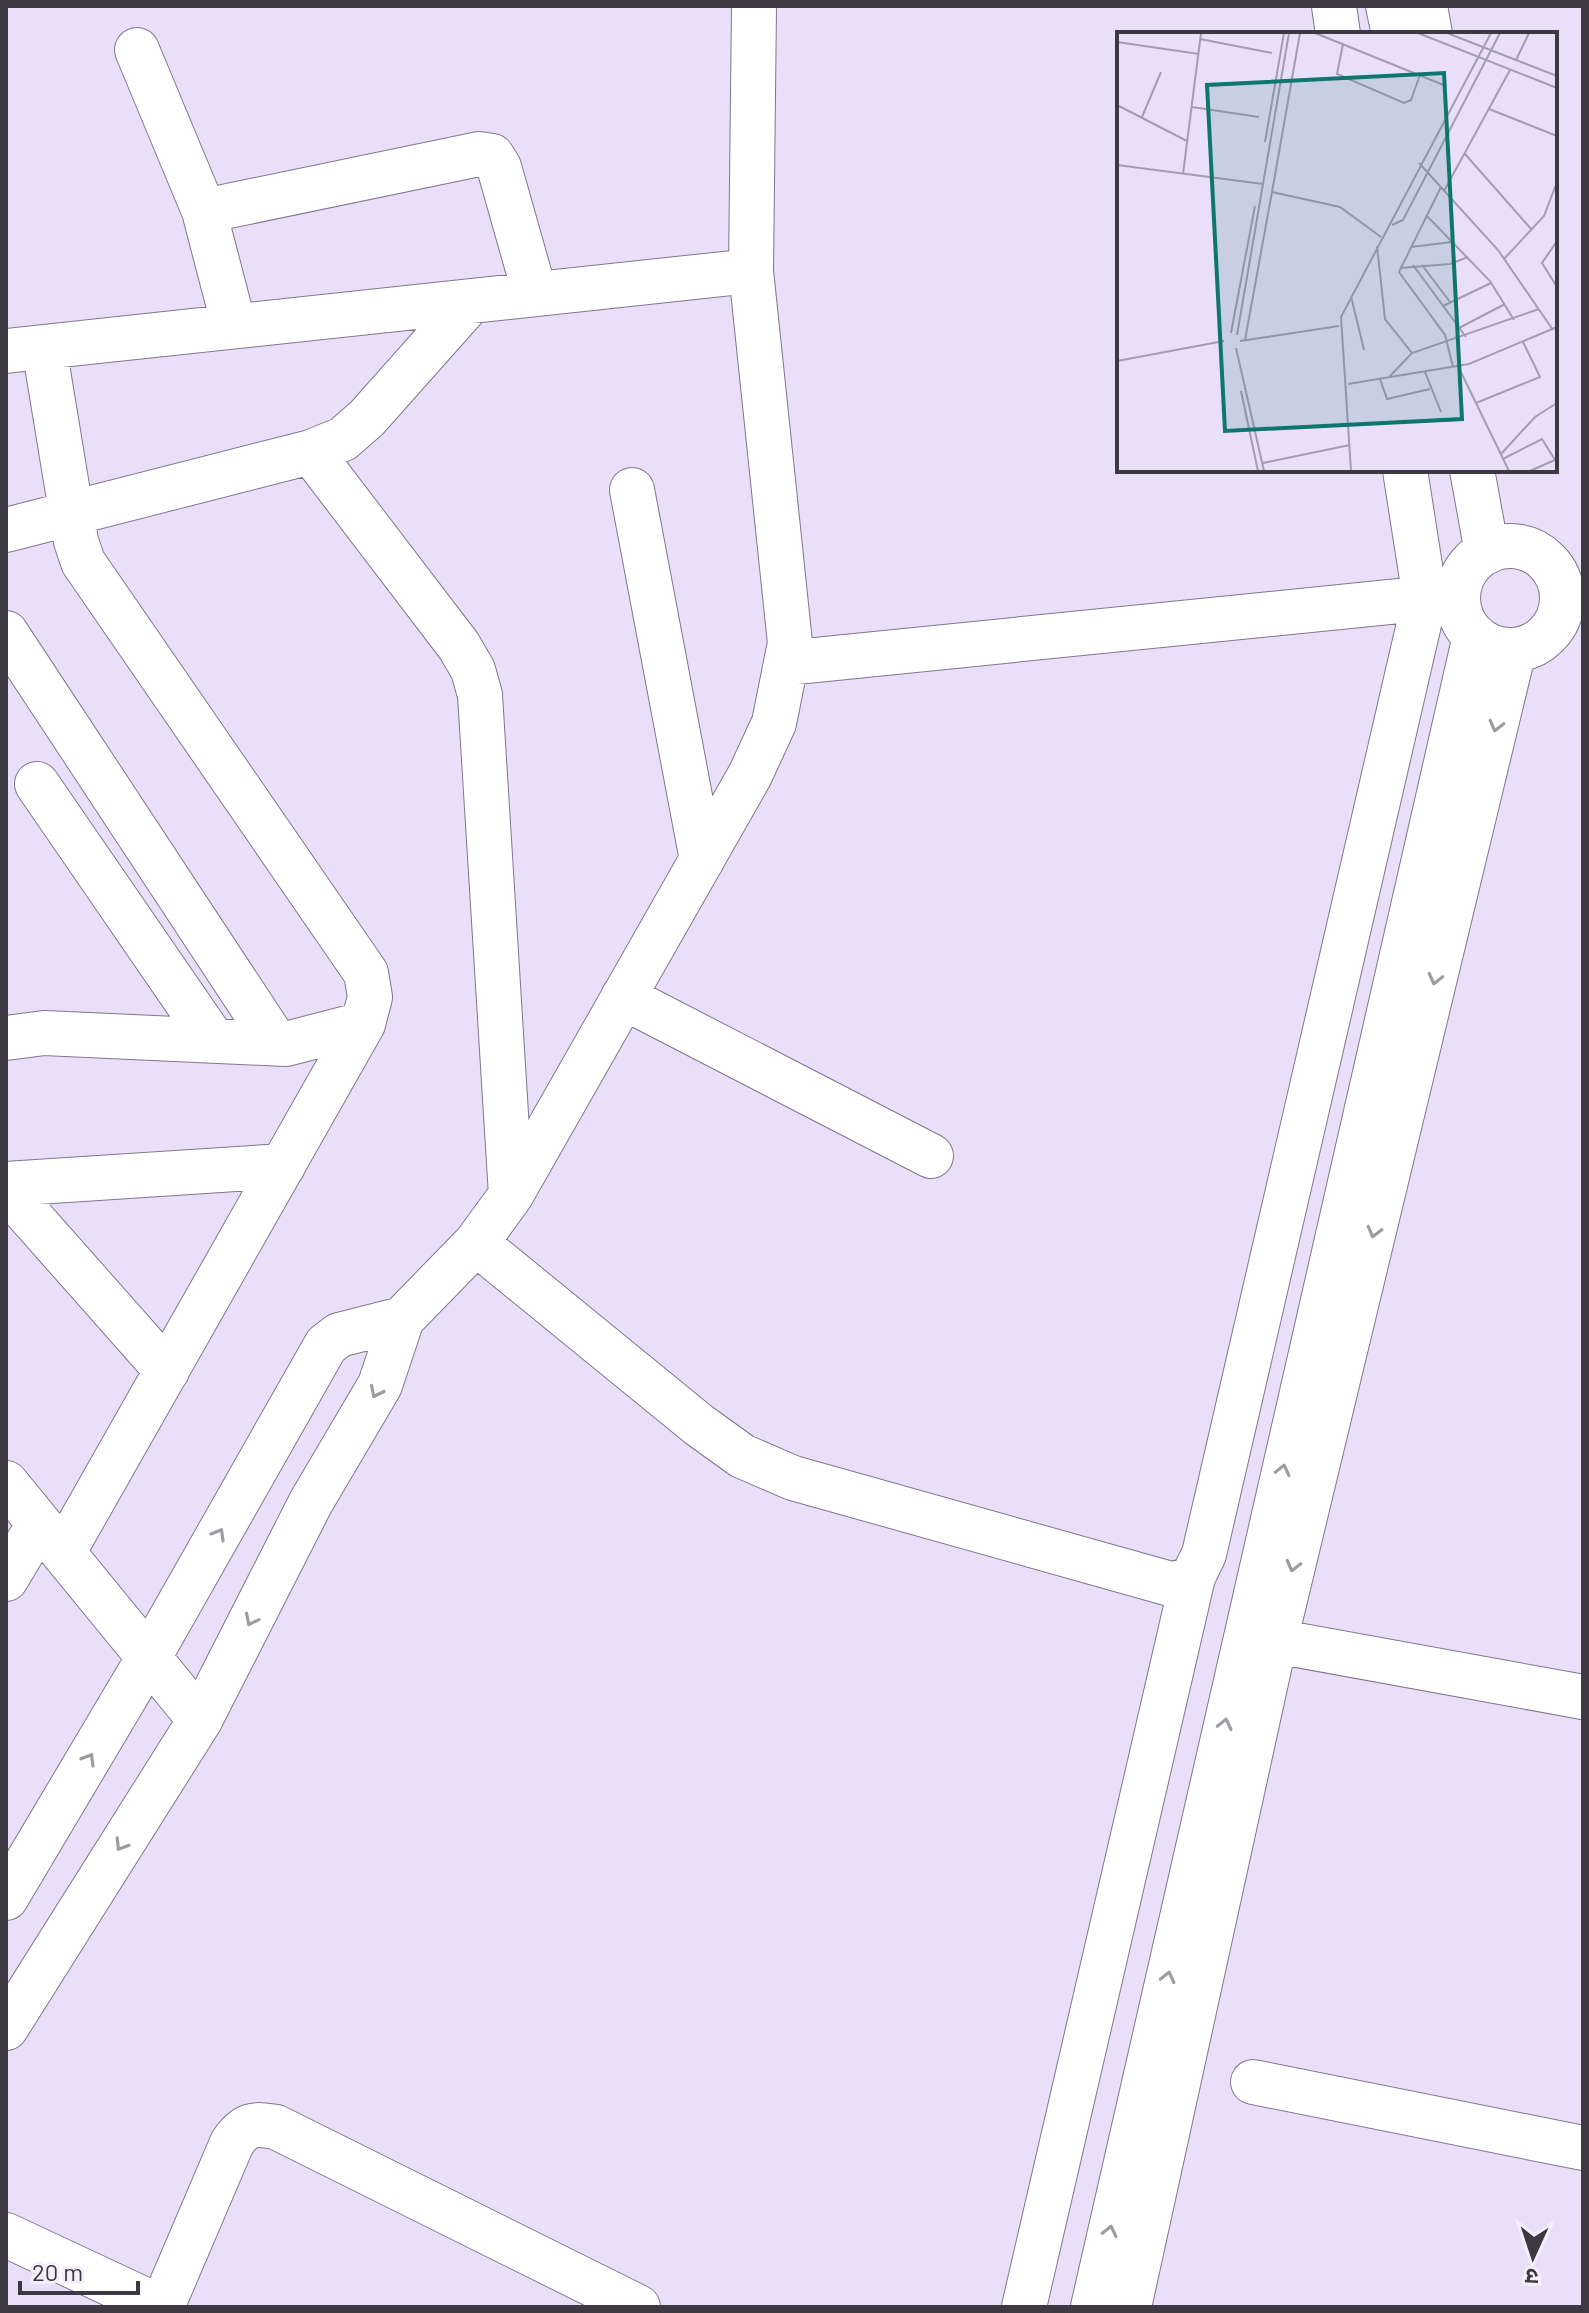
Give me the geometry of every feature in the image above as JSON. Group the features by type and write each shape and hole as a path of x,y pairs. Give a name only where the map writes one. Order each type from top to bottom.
{"street":[{"path":"6,2028 200,1720 311,1502 373,1400 402,1319 476,1243 511,1195 750,775 774,723 790,643 751,271 754,6"},
{"path":"1334,6 1338,32"},
{"path":"1388,6 1394,32"},
{"path":"1425,6 1430,32"},
{"path":"137,50 204,211 234,326"},
{"path":"204,211 479,154 492,156 499,167 535,294"},
{"path":"6,1579 51,1538 167,1371 363,1024 370,997 366,973 83,562 72,514 17,346 751,271"},
{"path":"6,530 311,452 343,439 367,418 471,301"},
{"path":"311,452 459,646 473,670 480,695 511,1195"},
{"path":"1024,2307 1193,1577 1204,1554 1442,596 1406,472"},
{"path":"1473,472 1500,550"},
{"path":"1500,550 1501,472"},
{"path":"632,490 702,860"},
{"path":"786,663 1442,596 1463,577 1473,562 1500,550 1538,554 1550,565 1572,600 1544,638 1495,643 1442,596"},
{"path":"6,633 276,1043"},
{"path":"1093,2307 1260,1638 1495,643"},
{"path":"89,760 22,791 213,1040"},
{"path":"623,997 931,1156"},
{"path":"6,1038 44,1033 276,1043 297,1042 363,1024"},
{"path":"6,1186 283,1166"},
{"path":"6,1186 167,1371"},
{"path":"476,1243 699,1425 742,1456 793,1478 1174,1585 1193,1577"},
{"path":"6,1898 149,1657 326,1345 339,1335 402,1319"},
{"path":"6,1483 200,1720"},
{"path":"1260,1638 1583,1697"},
{"path":"1129,2307 1260,1638"},
{"path":"1253,2082 1583,2148"},
{"path":"6,2235 161,2307 232,2143 243,2128 255,2123 276,2127 638,2307"}]}
